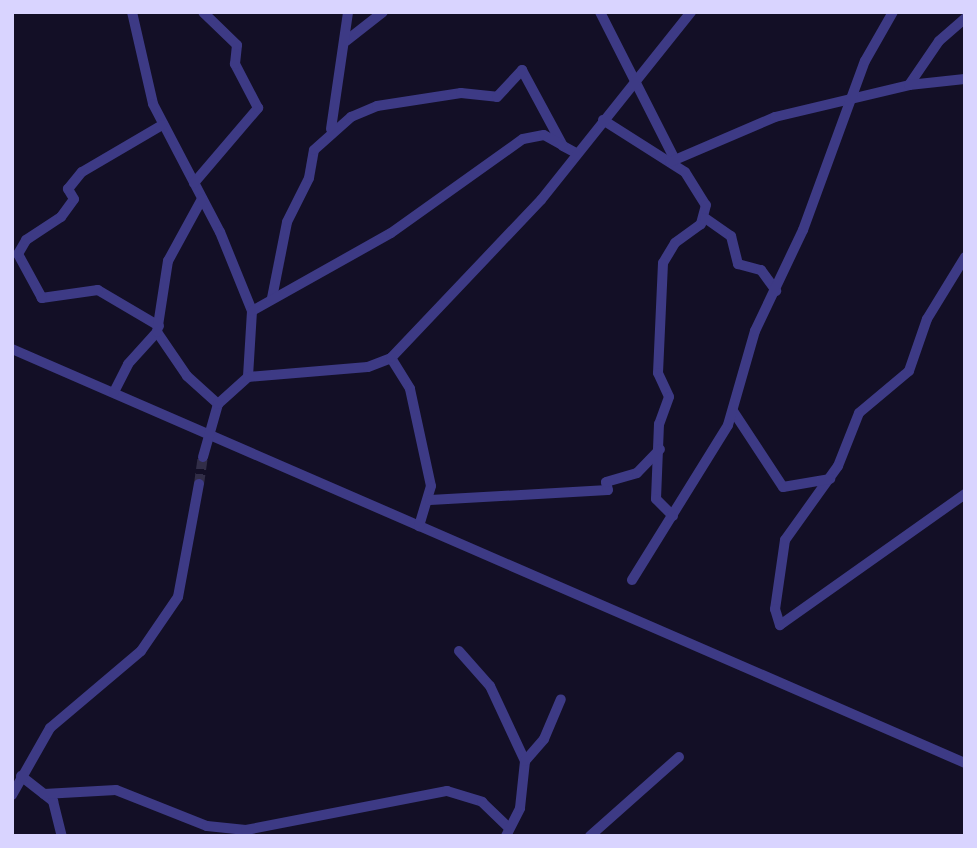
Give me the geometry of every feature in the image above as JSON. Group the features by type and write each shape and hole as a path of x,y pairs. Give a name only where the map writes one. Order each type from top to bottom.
{"street":[{"path":"132,12 162,125 202,199 252,311 248,377"},
{"path":"194,183 258,108 235,64 237,45 203,12"},
{"path":"331,129 346,41 348,12"},
{"path":"346,41 383,12"},
{"path":"600,12 672,161"},
{"path":"203,457 218,404 248,377 368,367 391,358 541,200 632,81 691,12"},
{"path":"632,580 673,516 733,411 755,331 776,291 851,98 893,12"},
{"path":"909,85 934,47 965,18"},
{"path":"272,298 293,205 309,178 314,150 331,129 377,106 461,93 497,97 522,70 563,146"},
{"path":"672,161 775,117 909,85 965,79"},
{"path":"603,120 672,161 699,190 705,218 731,236 738,264 761,270 776,291"},
{"path":"162,125 82,172 68,189 74,199 61,217 26,240 18,254 43,298 98,290 158,329 195,385 218,404"},
{"path":"252,311 391,233 523,139 544,135 576,153"},
{"path":"114,392 128,364 158,329 169,261 202,199"},
{"path":"673,516 656,499 659,424 669,397 659,373 663,263 675,243 705,218"},
{"path":"965,257 927,319 909,371 859,413 830,479 782,547 775,610 780,625 965,494"},
{"path":"12,349 209,432 635,625 965,763"},
{"path":"391,358 410,389 430,500 419,526"},
{"path":"733,411 783,487 830,479"},
{"path":"430,500 608,490 606,482 637,473 660,449"},
{"path":"12,795 50,728 125,667 164,620 184,575 199,484"},
{"path":"44,794 116,790 196,823 246,830 447,791 482,802 507,831 520,808 525,761 490,686 458,650"},
{"path":"525,761 544,739 561,699"},
{"path":"590,836 679,757"},
{"path":"21,776 52,801 62,836"}],"tunnel":[{"path":"199,484 203,457"}]}
